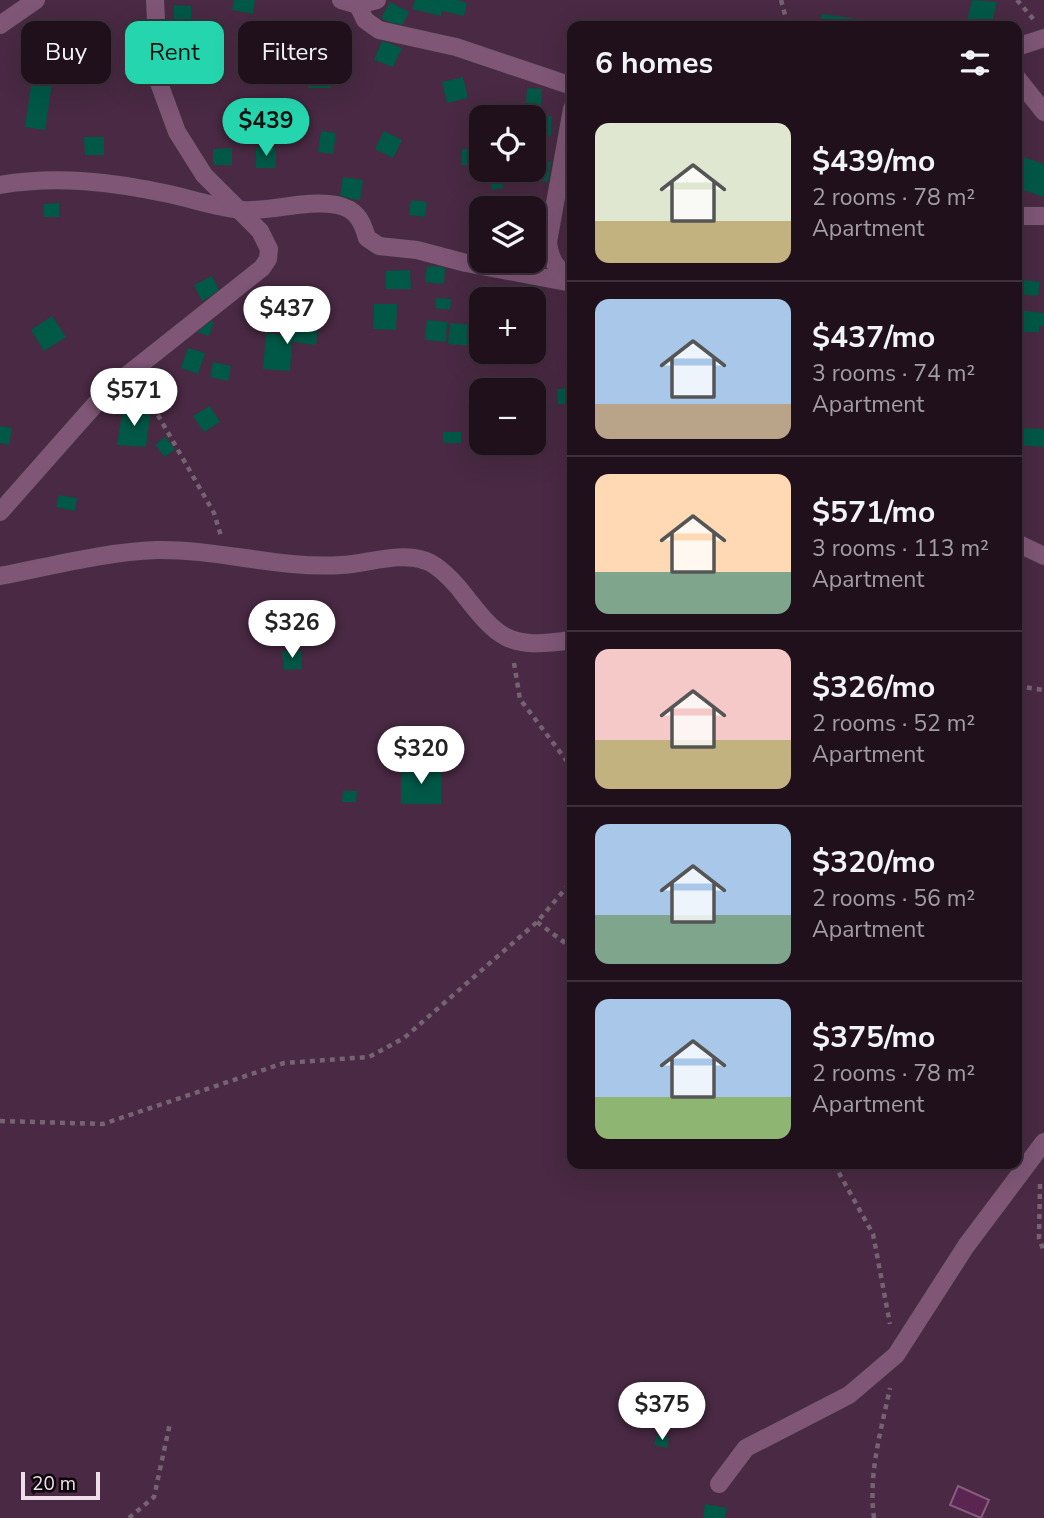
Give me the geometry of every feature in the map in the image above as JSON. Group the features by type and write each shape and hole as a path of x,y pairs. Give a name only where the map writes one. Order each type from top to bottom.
{"street":[{"path":"0,25 36,0"},
{"path":"0,512 107,391 262,268 268,259 265,240 242,210 228,203 204,175 177,132 159,83 155,0"},
{"path":"349,2 377,0"},
{"path":"349,2 365,20 379,30 456,47 567,84"},
{"path":"1022,45 1044,38"},
{"path":"1022,84 1044,111"},
{"path":"567,137 548,242 549,255 557,269 567,278"},
{"path":"0,184 33,179 75,180 146,189 242,210 336,205 351,210 362,219 366,238 379,246 417,250 466,263 567,281"},
{"path":"1022,216 1044,216"},
{"path":"1022,545 1044,556"},
{"path":"0,576 63,561 157,550 340,565 401,559 425,561 450,578 485,621 511,641 529,644 567,640"},
{"path":"719,1484 746,1448 849,1395 896,1355 966,1246 1042,1145"}],"path":[{"path":"780,0 786,21"},
{"path":"1017,0 1044,32"},
{"path":"132,371 214,513 228,556"},
{"path":"511,641 520,699 567,761"},
{"path":"1022,687 1044,690"},
{"path":"0,1121 103,1124 284,1063 369,1057 404,1038 537,922 567,887"},
{"path":"537,922 567,944"},
{"path":"1042,1145 1040,1238 1044,1252"},
{"path":"837,1169 873,1234 896,1355 874,1465 871,1497 874,1518"},
{"path":"129,1518 154,1497 170,1423"}],"shaded area":[{"path":"0,0 1044,0 1044,1518 0,1518"},
{"path":"958,1486 989,1500 981,1518 950,1505"}],"building":[{"path":"234,0 255,0 253,14 232,10"},
{"path":"415,0 457,0 467,3 464,16 442,11 441,16 412,9"},
{"path":"972,0 997,2 992,21 967,21"},
{"path":"390,2 409,12 401,28 381,18"},
{"path":"174,5 191,6 191,19 174,19"},
{"path":"822,14 859,19 859,21 821,21"},
{"path":"382,41 402,48 393,67 374,60"},
{"path":"463,77 468,98 447,103 442,82"},
{"path":"31,84 52,84 45,130 25,127"},
{"path":"308,84 331,84 331,88 308,88"},
{"path":"527,88 542,89 541,105 526,105"},
{"path":"546,116 552,116 551,136 546,135"},
{"path":"321,131 336,133 333,154 318,152"},
{"path":"384,131 402,140 393,158 375,149"},
{"path":"84,137 104,137 104,155 85,155"},
{"path":"232,148 232,165 213,165 213,149"},
{"path":"256,148 276,148 276,168 256,168"},
{"path":"462,149 469,150 469,166 461,165"},
{"path":"1022,157 1044,164 1044,197 1022,190"},
{"path":"546,161 551,162 546,182"},
{"path":"343,177 363,180 360,200 340,197"},
{"path":"491,182 503,182 503,188 492,190"},
{"path":"411,200 427,202 425,217 409,215"},
{"path":"59,203 59,217 44,217 44,204"},
{"path":"427,266 445,267 444,284 425,282"},
{"path":"410,270 411,289 386,289 386,271"},
{"path":"212,276 220,292 202,301 194,285"},
{"path":"1022,280 1040,282 1038,296 1022,294"},
{"path":"436,298 451,299 450,310 435,308"},
{"path":"374,304 397,304 396,330 373,329"},
{"path":"256,311 292,313 291,330 256,329"},
{"path":"1022,311 1044,313 1044,326 1039,326 1039,332 1022,332"},
{"path":"52,316 66,337 44,351 31,330"},
{"path":"198,317 214,322 209,336 194,331"},
{"path":"427,320 447,322 446,342 425,340"},
{"path":"295,322 318,325 316,345 292,342 290,371 263,369 266,333 294,336"},
{"path":"450,323 469,325 469,346 448,344"},
{"path":"188,348 205,353 198,374 181,368"},
{"path":"213,362 231,366 228,381 210,377"},
{"path":"567,388 567,404 558,404 557,389"},
{"path":"127,406 137,406 137,410 150,414 146,447 117,445 123,409 127,409"},
{"path":"210,406 220,422 204,432 193,416"},
{"path":"0,426 12,428 9,445 0,443"},
{"path":"1022,428 1044,429 1044,447 1022,445"},
{"path":"443,432 461,432 461,443 443,443"},
{"path":"165,437 175,449 165,457 155,445"},
{"path":"59,495 77,498 75,511 56,507"},
{"path":"301,650 302,669 284,670 282,651"},
{"path":"401,767 441,767 441,804 401,804"},
{"path":"343,791 357,791 356,802 342,802"},
{"path":"657,1435 669,1438 667,1448 654,1445"},
{"path":"705,1504 727,1508 725,1518 703,1518"}]}
